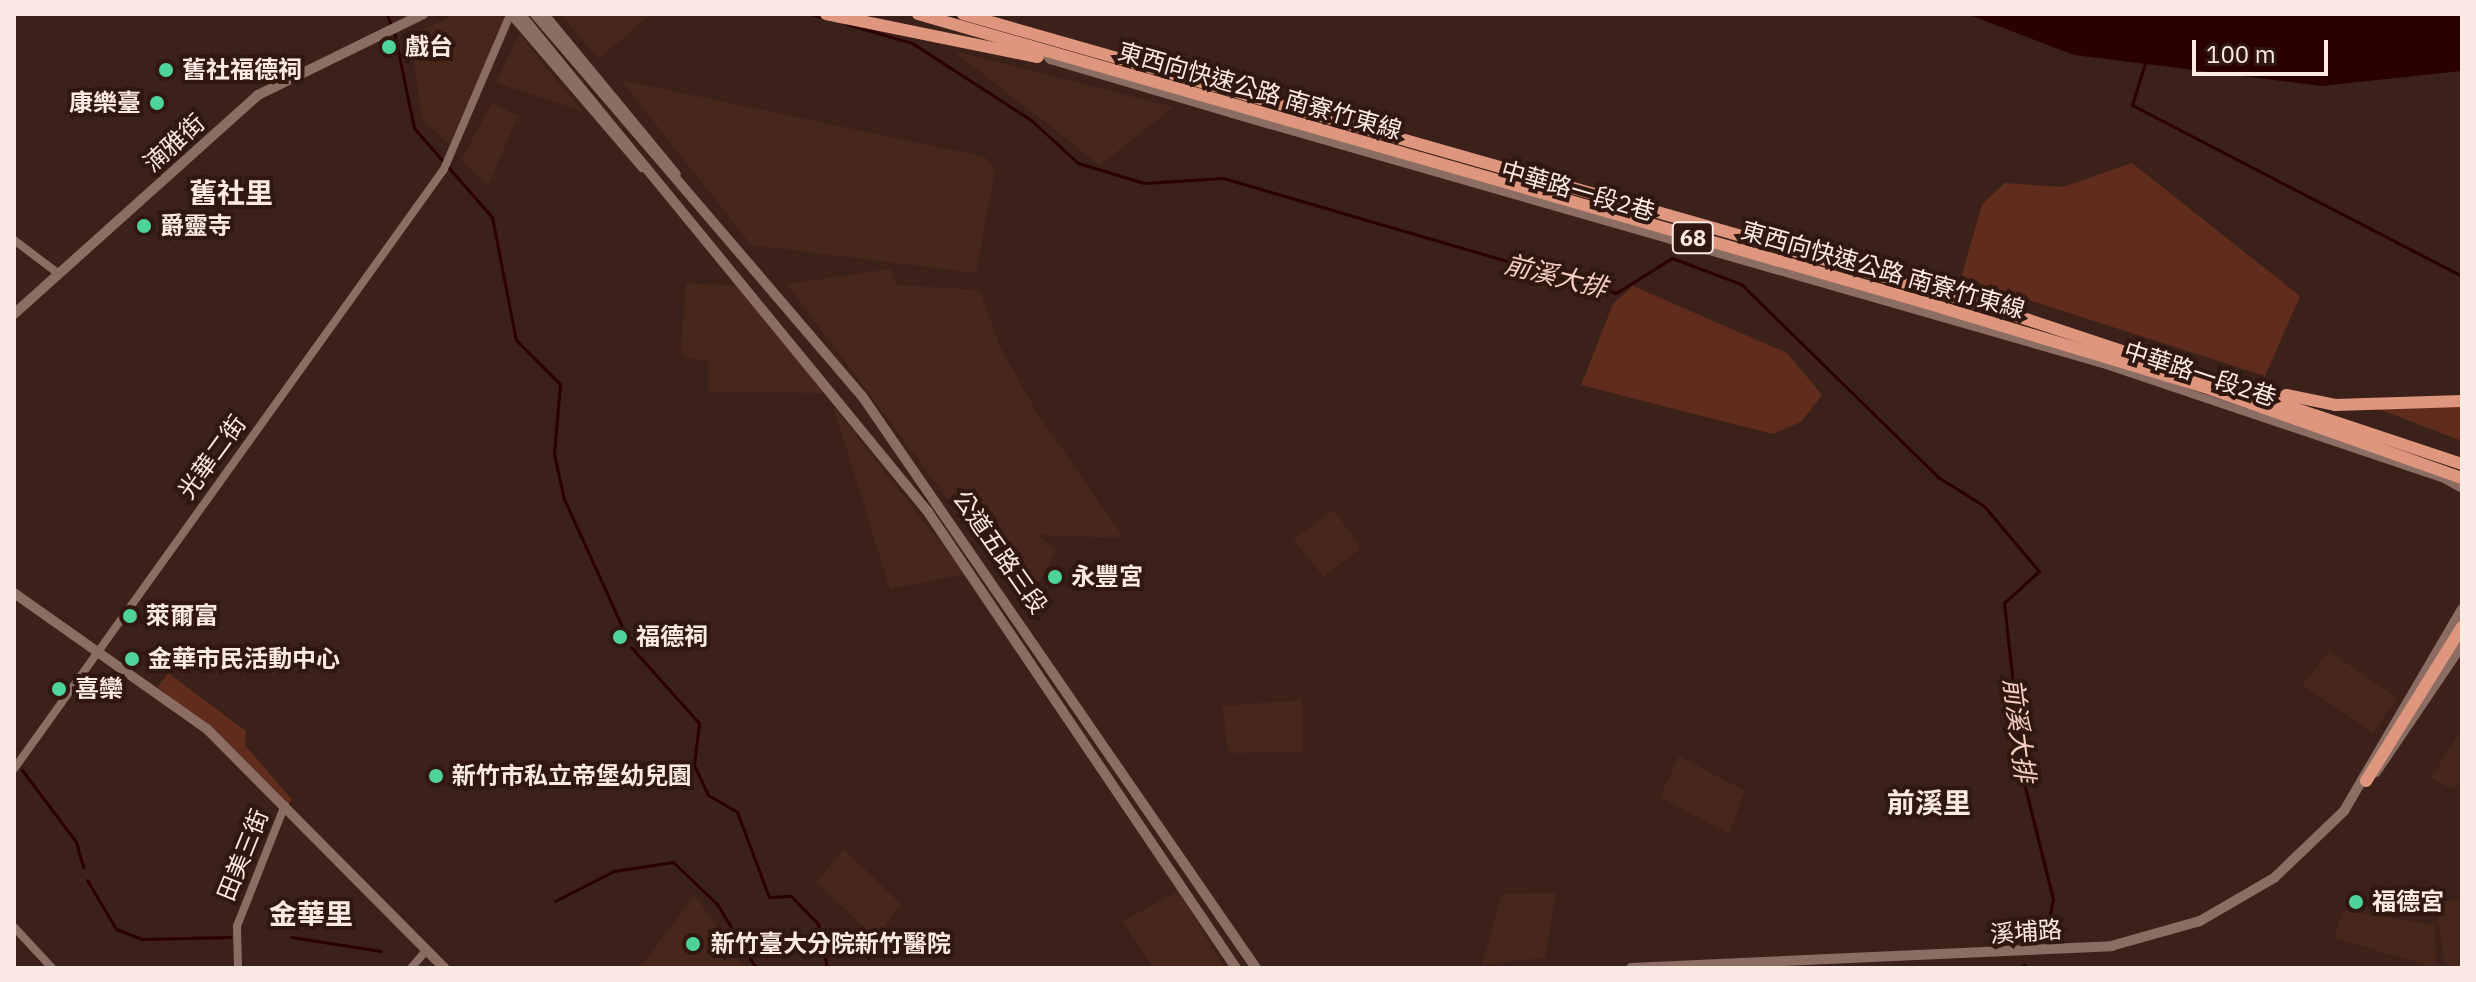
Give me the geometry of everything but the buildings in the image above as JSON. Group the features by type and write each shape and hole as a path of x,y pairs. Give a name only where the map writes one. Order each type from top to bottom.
{"highway":[{"path":"826,14 1050,60"},
{"name":"東西向快速公路 南寮竹東線","path":"918,14 1948,309 2202,386 2462,478"},
{"name":"東西向快速公路 南寮竹東線","path":"963,14 2219,379 2462,464"},
{"path":"2219,379 2335,405 2462,401"},
{"path":"2366,781 2462,627"}],"street":[{"name":"湳雅街","path":"14,314 258,95 423,14"},
{"name":"公道五路三段","path":"510,14 634,162 666,189"},
{"name":"光華二街","path":"14,769 444,169 458,146 510,14"},
{"name":"公道五路三段","path":"520,14 778,322 945,536 1236,968"},
{"name":"公道五路三段","path":"535,14 682,182"},
{"name":"公道五路三段","path":"545,14 791,312 935,494 1256,968"},
{"name":"中華路一段2巷","path":"928,14 1078,58 1092,72"},
{"path":"1038,47 1050,60"},
{"name":"中華路一段2巷","path":"1050,60 2085,358 2446,479"},
{"path":"14,240 59,274"},
{"path":"778,322 791,312"},
{"path":"2446,479 2462,487"},
{"path":"14,593 207,729 444,968"},
{"name":"溪埔路","path":"2366,781 2462,609"},
{"name":"溪埔路","path":"1631,968 2006,954 2162,935 2274,878 2312,847 2398,747 2462,645"},
{"name":"田美三街","path":"238,968 237,926 285,805"},
{"path":"14,927 52,968"},
{"path":"411,968 426,951"}],"shaded area":[{"path":"456,14 506,17 449,145 422,119 410,35"},
{"path":"560,14 651,14 599,59"},
{"path":"1967,14 2462,14 2462,71 2321,86 2074,55"},
{"path":"519,34 582,111 496,83"},
{"path":"953,51 1173,107 1100,165"},
{"path":"621,80 985,157 995,169 976,273 751,245"},
{"path":"492,103 518,116 488,185 461,160"},
{"path":"2132,163 2300,296 2265,376 1961,278 1982,204 2005,183 2063,187"},
{"path":"890,269 896,285 980,290 998,343 1037,413 1124,538 1039,535 1056,551 1027,605 787,284"},
{"path":"686,283 739,286 827,393 708,392 708,361 681,356"},
{"path":"1633,286 1787,353 1822,395 1801,422 1773,434 1581,385 1613,304"},
{"path":"2462,404 2462,441 2376,408"},
{"path":"833,406 965,574 890,589"},
{"path":"1334,510 1361,548 1324,577 1293,539"},
{"path":"2329,651 2398,698 2373,733 2302,685"},
{"path":"168,673 246,731 245,745 292,800 288,804 158,687"},
{"path":"1302,700 1303,752 1229,753 1222,706"},
{"path":"2462,729 2462,778 2454,790 2431,778"},
{"path":"1679,756 1745,791 1729,834 1660,797"},
{"path":"844,849 901,904 876,939 816,882"},
{"path":"1178,891 1225,968 1153,968 1123,921"},
{"path":"1556,893 1545,958 1482,965 1502,894"},
{"name":"新竹臺大分院新竹醫院","path":"695,895 745,968 639,968"},
{"path":"2462,900 2462,968 2445,968 2438,916 2418,913 2422,901"},
{"path":"2344,910 2435,925 2436,968 2334,938"}],"waterway":[{"path":"387,14 391,25"},
{"name":"前溪大排","path":"811,14 825,18"},
{"name":"前溪大排","path":"847,24 912,43 1031,120 1078,163 1144,183 1223,178 1616,293 1672,258 1741,284 1938,477 1984,506 2039,571 2004,603 2024,783 2053,899 2046,932"},
{"path":"394,32 414,128 492,217 516,340 560,384 554,454 564,499 625,633"},
{"path":"2145,63 2132,105 2462,276"},
{"path":"631,647 699,723 694,765 708,795 737,812 769,897 791,896 818,924 827,968"},
{"path":"22,770 76,842 83,867"},
{"path":"555,901 614,871 673,862 717,904 756,968"},
{"path":"87,880 116,929 142,939 230,937"},
{"path":"291,937 381,951"}],"place":[{"name":"戲台","path":"389,47"},
{"name":"舊社福德祠","path":"166,70"},
{"name":"康樂臺","path":"157,103"},
{"name":"爵靈寺","path":"144,226"},
{"name":"永豐宮","path":"1055,577"},
{"name":"萊爾富","path":"130,616"},
{"name":"福德祠","path":"620,637"},
{"name":"金華市民活動中心","path":"132,659"},
{"name":"喜欒","path":"59,689"},
{"name":"新竹市私立帝堡幼兒園","path":"436,776"},
{"name":"福德宮","path":"2356,902"},
{"name":"新竹臺大分院新竹醫院","path":"693,944"}],"district":[{"name":"舊社里","path":"231,193"},
{"name":"前溪里","path":"1929,803"},
{"name":"金華里","path":"311,914"}]}
